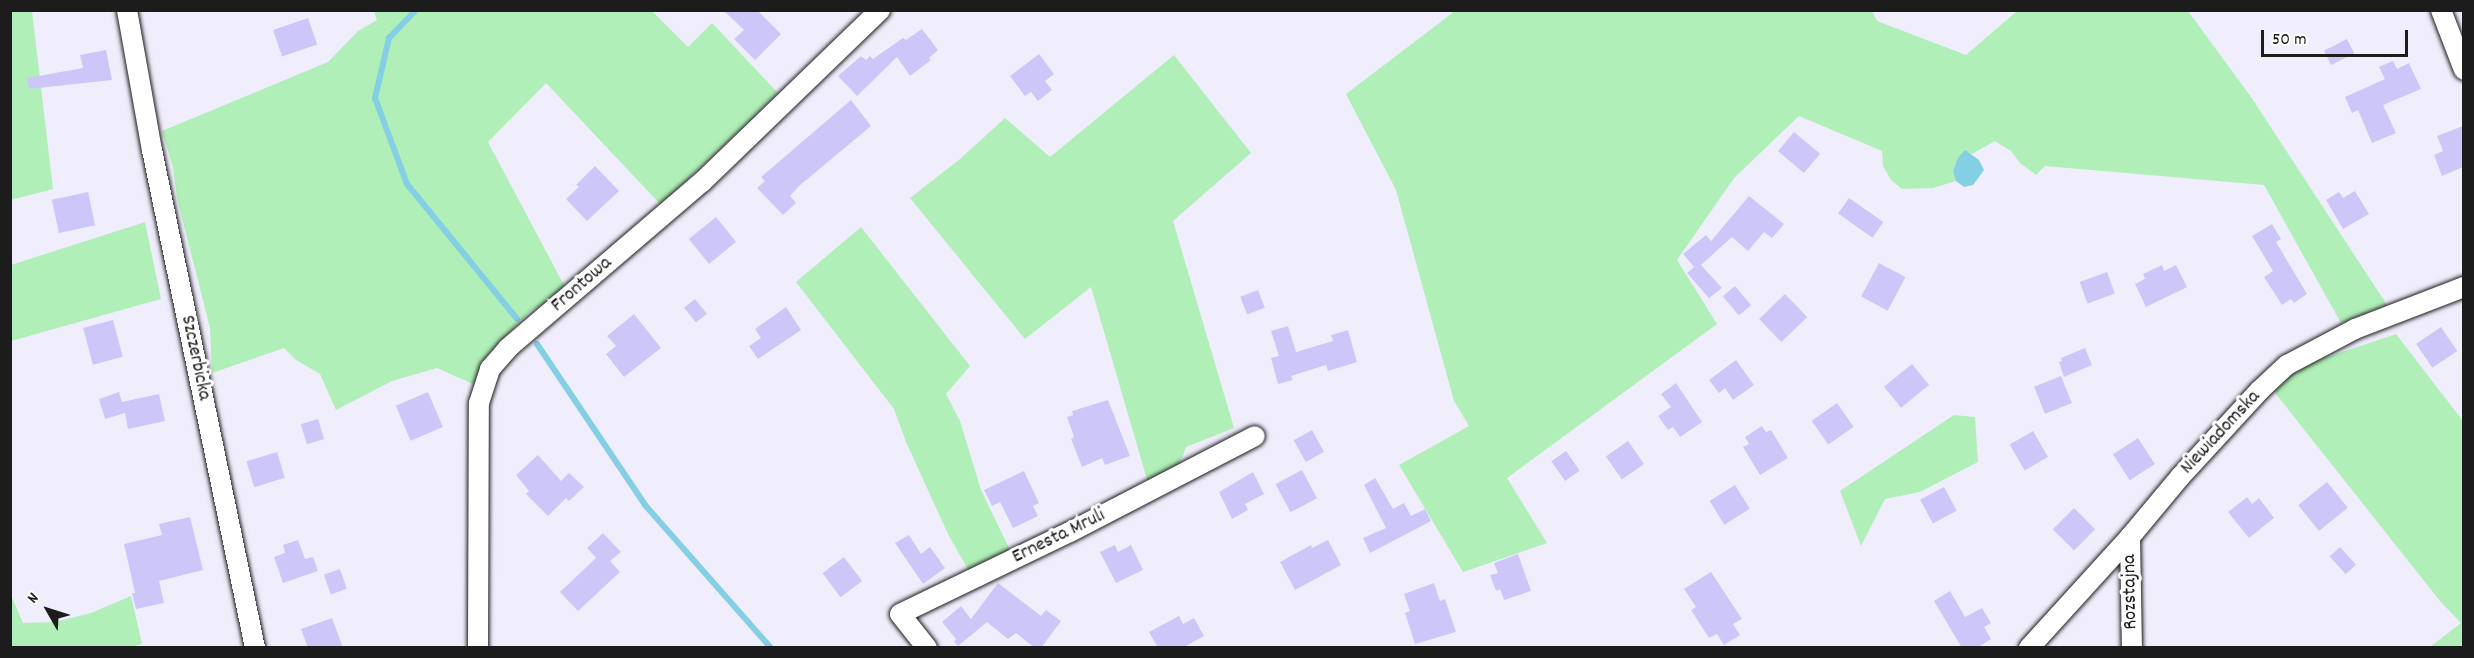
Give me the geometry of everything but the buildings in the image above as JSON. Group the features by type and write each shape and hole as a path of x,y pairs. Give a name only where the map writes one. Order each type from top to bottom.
{"street":[{"name":"Szczerbicka","path":"127,10 152,150 255,648"},
{"name":"Frontowa","path":"478,648 479,403 490,369 508,348 702,182 880,10"},
{"path":"2441,10 2463,70"},
{"name":"Niewiadomska","path":"2030,648 2130,537 2180,477 2260,390 2287,365 2355,329 2463,287"},
{"name":"Ernesta Mruli","path":"927,648 900,614 1070,532 1255,436"},
{"name":"Rozstajna","path":"2130,537 2132,648"}],"green space":[{"path":"10,11 32,11 53,189 11,200"},
{"path":"374,11 652,11 688,47 712,23 778,93 661,205 546,83 488,142 566,289 528,313 487,356 473,384 437,368 392,381 336,410 320,374 296,360 284,348 212,373 210,328 177,198 173,167 162,131 328,62 358,31 377,20"},
{"path":"1455,11 1872,11 1877,21 1966,55 2017,11 2188,11 2251,97 2387,305 2341,323 2264,185 2045,166 2036,175 2020,163 2011,151 1995,141 1972,154 1964,151 1953,171 1956,181 1933,188 1902,189 1891,180 1883,166 1882,151 1799,116 1734,178 1677,260 1717,324 1507,478 1547,543 1463,572 1399,465 1469,426 1454,401 1396,190 1346,94"},
{"path":"1174,55 1251,153 1173,221 1234,428 1186,447 1179,466 1148,483 1091,287 1025,339 910,198 960,159 1005,118 1050,157"},
{"path":"145,222 161,299 11,341 11,265"},
{"path":"861,227 970,366 946,394 960,421 981,490 1010,550 969,571 949,536 906,442 894,409 796,282"},
{"path":"2396,334 2463,421 2463,647 2430,647 2461,623 2440,601 2272,389 2304,365"},
{"path":"1954,415 1975,417 1978,462 1920,492 1885,499 1861,546 1840,491"},
{"path":"10,593 23,623 55,622 91,613 131,596 142,644 126,648 11,647"}],"water":[{"path":"1965,150 1979,160 1984,170 1973,185 1964,187 1956,181 1953,171 1958,158"}],"waterway":[{"path":"416,10 389,38 375,98 407,184 517,319"},
{"path":"537,344 645,505 771,648"}]}
